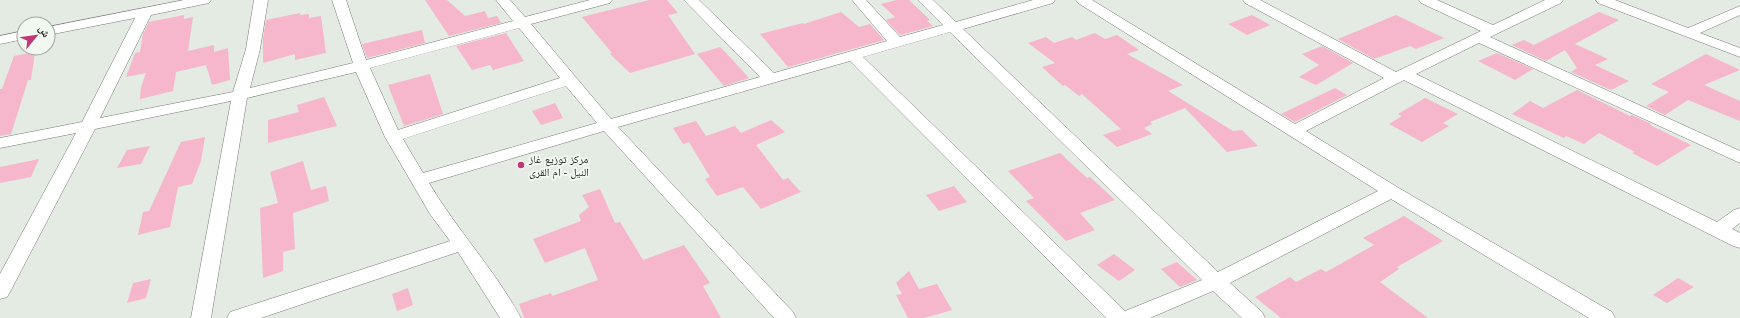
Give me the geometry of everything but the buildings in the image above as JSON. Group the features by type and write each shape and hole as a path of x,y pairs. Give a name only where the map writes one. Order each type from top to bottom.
{"street":[{"path":"56,29 204,0"},
{"path":"201,318 240,95 253,49 261,0"},
{"path":"339,0 361,66 393,137 420,180 436,210 462,244 511,318"},
{"path":"503,0 607,125 786,318"},
{"path":"0,143 240,95 361,66 605,0"},
{"path":"691,0 770,78"},
{"path":"860,0 897,43"},
{"path":"925,0 1255,318"},
{"path":"420,180 770,78 854,56 1048,0"},
{"path":"1083,0 1391,191 1605,318"},
{"path":"1250,0 1400,76 1740,241"},
{"path":"1426,0 1487,34 1740,158"},
{"path":"1294,131 1400,76 1556,0"},
{"path":"1603,0 1740,53"},
{"path":"1688,33 1740,10"},
{"path":"0,292 89,125 145,12"},
{"path":"0,40 16,37"},
{"path":"854,56 1119,318"},
{"path":"393,137 570,80"},
{"path":"1130,318 1216,282 1391,191"},
{"path":"1719,230 1740,214"},
{"path":"238,318 462,244"}],"place":[{"name":"مركز توزيع غاز النيل - ام القرى","path":"521,165"}]}
